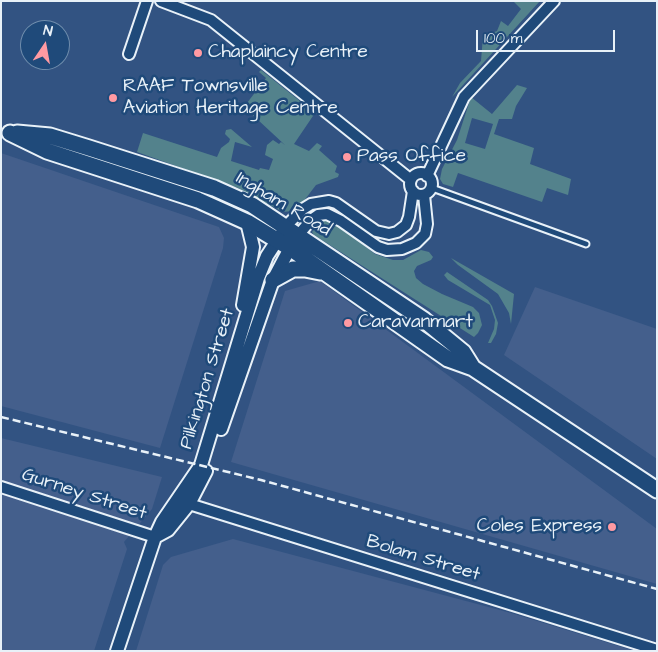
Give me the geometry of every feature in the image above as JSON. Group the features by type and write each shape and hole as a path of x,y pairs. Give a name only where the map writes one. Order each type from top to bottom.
{"main road":[{"name":"Ingham Road","path":"6,131 47,151 198,200 247,222 277,239 448,359 473,368 657,490"},
{"name":"Ingham Road","path":"6,131 50,136 214,188 252,205 424,320 463,352 473,368"},
{"path":"273,280 286,272 300,268 328,275"}],"street":[{"path":"129,54 147,1"},
{"path":"162,1 211,20 411,180 413,191 410,212 406,224 397,232 389,234 376,231 336,203 329,201 311,204 303,209 292,231"},
{"path":"427,176 464,97 554,1"},
{"path":"292,231 315,216 327,214 341,221 378,247 387,250 402,249 421,239 425,234 427,224 428,192 432,181 427,176 420,174 411,180"},
{"path":"413,191 428,192"},
{"path":"232,369 253,247 247,222"},
{"name":"Pilkington Street","path":"185,501 200,465 232,369 258,278 277,239 292,231"},
{"name":"Pilkington Street","path":"117,651 155,537 162,522 185,501 208,467 273,280 290,248 292,231"},
{"name":"Gurney Street","path":"1,487 155,537"},
{"name":"Bolam Street","path":"185,501 657,650"}],"lane":[{"path":"428,192 586,244"}],"shaded area":[{"path":"1,153 219,227 224,238 223,248 160,448 1,406"},
{"path":"320,281 657,529 657,584 231,462 285,291"},
{"path":"535,287 657,329 657,459 504,355"},
{"path":"1,438 162,477 152,509 124,542 127,549 94,651 1,651"},
{"path":"233,539 511,613 635,651 136,651 163,565 171,557"}],"green space":[{"path":"513,1 540,1 452,97 460,83 481,61 483,36 497,31 501,21 508,26 521,9"},
{"path":"261,70 315,113 294,144 309,151 317,143 322,146 319,150 337,166 335,172 339,174 338,177 316,185 300,206 292,211 283,212 238,188 137,152 143,133 217,157 221,148 230,139 225,134 226,130 231,129 252,147 235,142 231,161 259,170 260,168 269,170 273,159 265,155 267,145 273,140 285,145 244,107 266,78 259,72"},
{"path":"517,85 527,88 516,106 512,119 499,119 494,134 534,148 530,164 571,179 568,195 547,188 542,202 458,173 453,187 443,184 440,179 442,169 457,140 471,97 492,114","holes":["472,118 493,124 485,149 465,143"]},
{"path":"326,220 335,223 375,254 393,260 403,260 421,250 429,252 433,257 431,260 417,266 414,271 416,278 442,294 473,307 479,313 482,325 478,333 474,337 314,235 312,232 319,221"},
{"path":"451,258 514,294 511,324 509,313 498,294"},
{"path":"447,272 488,300 492,306 498,323 496,334 491,343 488,343 494,329 495,320 490,305 448,280 444,275"}],"railway":[{"path":"1,417 261,480 657,589"}],"place":[{"name":"Chaplaincy Centre","path":"198,53"},
{"name":"RAAF Townsville Aviation Heritage Centre","path":"113,98"},
{"name":"Pass Office","path":"347,157"},
{"name":"Caravanmart","path":"348,323"},
{"name":"Coles Express","path":"612,527"}]}
